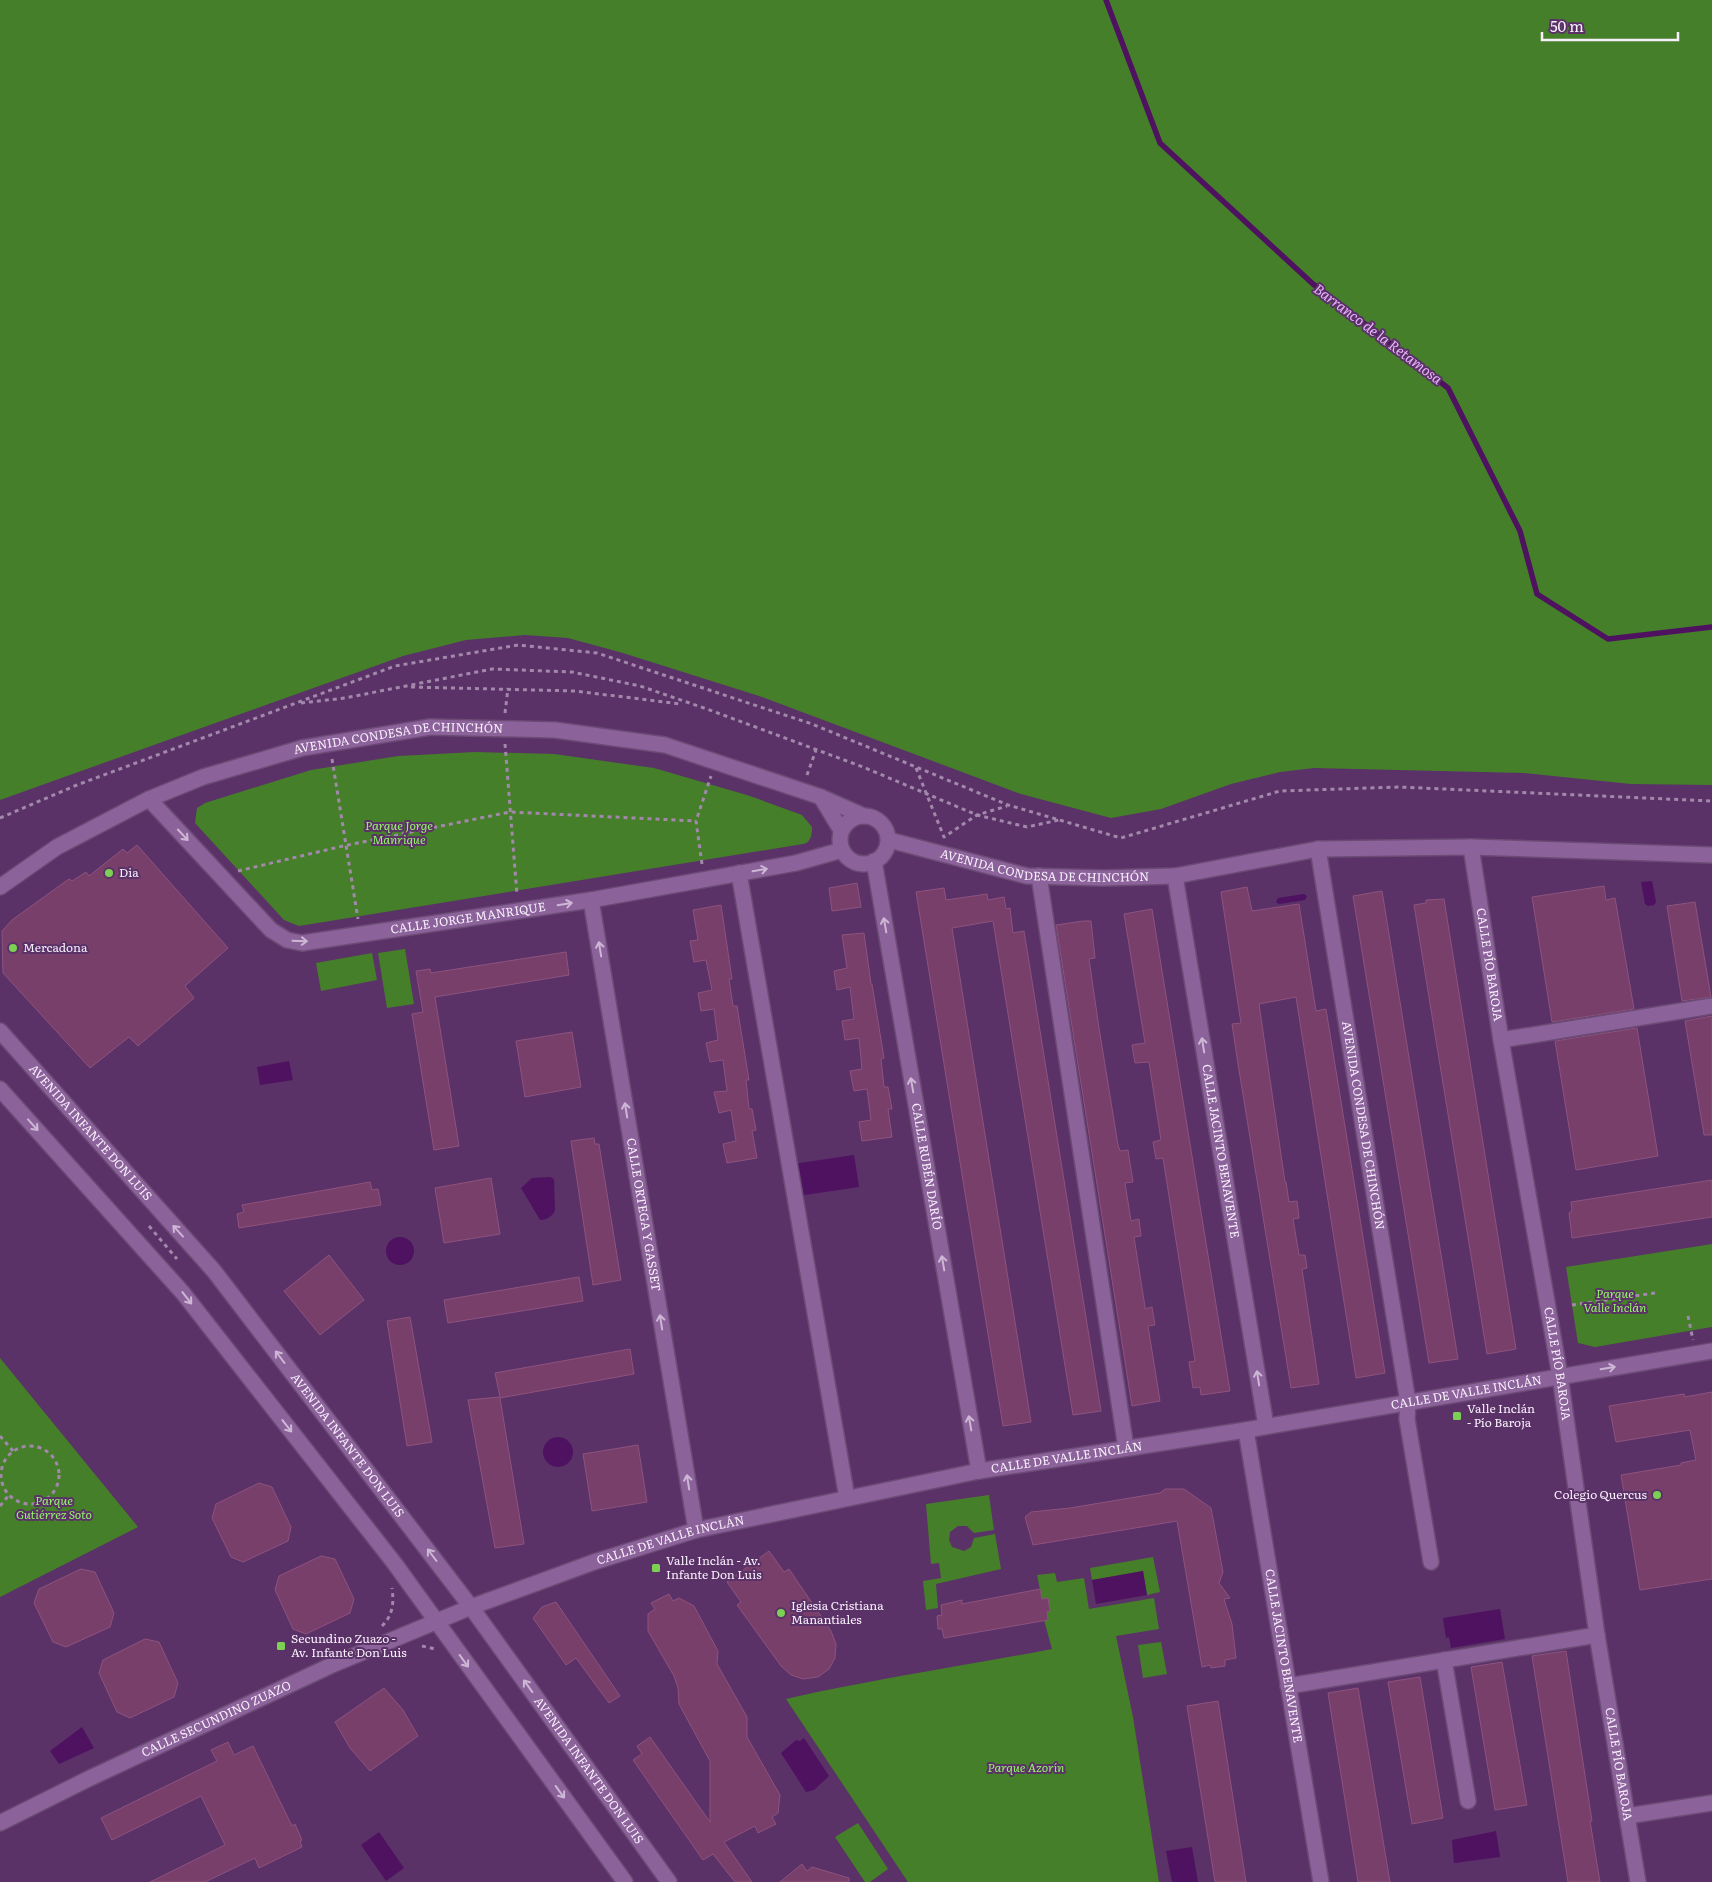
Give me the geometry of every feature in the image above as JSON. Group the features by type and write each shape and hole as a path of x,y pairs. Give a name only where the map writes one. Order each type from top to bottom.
{"street":[{"name":"AVENIDA CONDESA DE CHINCHÓN","path":"0,887 57,847 150,799 203,778 302,748 430,727 555,730 665,745 821,797 864,816"},
{"path":"821,797 841,830"},
{"name":"CALLE JORGE MANRIQUE","path":"150,799 271,930 287,940 302,943 591,900 796,863 842,850"},
{"path":"864,816 880,819 886,827 889,840 885,852 874,861 858,864 845,856 839,839 841,830 854,819 864,816"},
{"name":"AVENIDA CONDESA DE CHINCHÓN","path":"889,840 1027,876 1175,876 1318,849 1471,847 1712,855"},
{"name":"CALLE PÍO BAROJA","path":"1471,847 1501,1040 1560,1376 1597,1635 1638,1882"},
{"name":"AVENIDA CONDESA DE CHINCHÓN","path":"1318,849 1408,1402 1407,1419 1431,1562"},
{"name":"CALLE RUBÉN DARÍO","path":"874,861 979,1471"},
{"path":"739,873 847,1498"},
{"path":"1039,876 1126,1448"},
{"name":"CALLE JACINTO BENAVENTE","path":"1175,876 1266,1426"},
{"name":"CALLE ORTEGA Y GASSET","path":"591,900 696,1530"},
{"path":"1501,1040 1712,1006"},
{"name":"AVENIDA INFANTE DON LUIS","path":"0,1030 214,1272 471,1607 669,1882"},
{"path":"0,1089 183,1293 395,1564 625,1882"},
{"name":"CALLE DE VALLE INCLÁN","path":"435,1621 594,1562 696,1530 847,1498 979,1471 1246,1430 1712,1351"},
{"name":"CALLE JACINTO BENAVENTE","path":"1246,1430 1321,1882"},
{"name":"CALLE SECUNDINO ZUAZO","path":"0,1823 88,1779 332,1665 435,1621"},
{"path":"1288,1686 1597,1635"},
{"path":"1444,1660 1468,1801"},
{"path":"1627,1816 1712,1803"}],"path":[{"path":"0,818 77,786 395,666 518,645 597,653 812,724 1008,806 1121,838 1280,791 1399,787 1712,801"},
{"path":"295,704 345,698 492,669 572,672 640,686 863,767 927,796 976,815 1028,827 1060,820"},
{"path":"406,687 575,690 681,704"},
{"path":"508,688 504,729 518,911"},
{"path":"329,744 360,934"},
{"path":"802,792 816,750"},
{"path":"704,880 696,821 716,763"},
{"path":"915,767 944,837 976,815 1008,806"},
{"path":"220,875 346,845 510,812 696,821"},
{"path":"1572,1305 1655,1293"},
{"path":"1688,1316 1695,1354"},
{"path":"0,1436 13,1451"},
{"path":"30,1445 40,1446 54,1457 60,1474 55,1491 40,1503 30,1504 20,1502 9,1495 1,1480 1,1470 4,1460 13,1451 30,1445"},
{"path":"0,1506 9,1495"}],"green space":[{"path":"0,0 1712,0 1712,785 1631,784 1524,773 1314,768 1280,772 1231,784 1161,809 1111,818 1021,794 759,696 623,653 568,638 525,635 466,640 403,656 0,800"},
{"name":"Parque Jorge Manrique","path":"475,752 554,754 654,768 750,796 802,815 812,827 811,835 808,842 803,844 299,926 284,920 195,823 197,808 205,803 311,770 398,756"},
{"path":"405,949 414,1004 387,1008 378,953"},
{"path":"372,953 377,980 321,991 316,963"},
{"name":"Parque Valle Inclán","path":"1712,1244 1712,1327 1595,1347 1578,1343 1566,1267"},
{"name":"Parque Gutiérrez Soto","path":"0,1358 138,1527 0,1597"},
{"path":"989,1495 994,1530 974,1533 967,1526 958,1526 950,1532 949,1540 952,1547 964,1551 971,1547 974,1538 995,1534 1001,1569 936,1584 938,1608 926,1610 923,1581 941,1578 939,1563 931,1564 926,1504"},
{"path":"1153,1557 1160,1592 1147,1595 1143,1571 1092,1580 1090,1568"},
{"name":"Parque Azorín","path":"1055,1573 1057,1582 1084,1578 1089,1609 1154,1598 1159,1629 1116,1636 1133,1717 1159,1882 908,1882 786,1699 1052,1649 1044,1620 1048,1619 1047,1612 1050,1611 1048,1598 1042,1599 1037,1575"},
{"path":"1161,1642 1167,1674 1143,1678 1138,1645"},
{"path":"858,1823 888,1869 870,1882 865,1882 835,1837"}],"shaded area":[{"path":"1652,881 1656,902 1654,905 1648,906 1645,904 1641,882"},
{"path":"1304,894 1307,896 1305,900 1279,904 1276,902 1278,898"},
{"path":"289,1061 293,1080 260,1085 257,1067"},
{"path":"854,1155 859,1187 798,1196 793,1164"},
{"path":"550,1177 554,1179 555,1210 549,1217 540,1220 521,1188 532,1178"},
{"path":"400,1237 410,1241 414,1251 410,1261 400,1265 390,1261 386,1251 390,1241"},
{"path":"558,1437 568,1442 573,1452 568,1462 558,1467 548,1462 543,1452 548,1442"},
{"path":"1143,1571 1147,1595 1096,1604 1092,1580"},
{"path":"1500,1609 1505,1639 1451,1648 1449,1637 1446,1638 1443,1618"},
{"path":"82,1727 94,1748 59,1764 50,1751"},
{"path":"804,1738 829,1776 814,1790 806,1792 781,1753 796,1740 800,1741"},
{"path":"1496,1831 1500,1857 1454,1863 1452,1840"},
{"path":"379,1832 404,1868 386,1881 361,1845"},
{"path":"1192,1847 1198,1882 1172,1882 1166,1851"}],"building":[{"path":"137,845 228,948 185,986 194,998 138,1046 129,1037 90,1068 3,973 2,931 12,920 69,879 72,881 86,872 89,876 123,849 127,853"},
{"path":"857,883 861,907 832,911 829,888"},
{"path":"1604,886 1606,900 1615,898 1634,1009 1552,1022 1532,897"},
{"path":"1247,887 1252,911 1299,904 1316,1011 1326,1009 1385,1373 1356,1378 1296,997 1259,1004 1285,1182 1289,1202 1297,1201 1299,1218 1293,1219 1299,1255 1305,1255 1307,1268 1302,1269 1319,1384 1291,1388 1232,1024 1241,1023 1221,892"},
{"path":"944,888 946,900 987,894 988,900 1004,897 1006,909 1010,908 1013,933 1024,931 1101,1411 1073,1415 993,921 952,928 1031,1422 1003,1426 916,892"},
{"path":"1382,891 1458,1359 1429,1363 1353,896"},
{"path":"1444,899 1516,1349 1487,1354 1414,905 1426,903 1426,900"},
{"path":"1695,902 1711,997 1682,1001 1667,906"},
{"path":"721,905 732,979 729,979 733,1006 737,1006 749,1080 746,1080 749,1109 752,1109 756,1130 752,1131 757,1158 727,1163 723,1144 736,1141 731,1110 719,1113 714,1092 727,1091 723,1060 710,1062 706,1043 718,1040 714,1009 701,1011 698,993 712,990 706,960 694,962 690,941 698,940 693,910"},
{"path":"1152,909 1230,1391 1201,1395 1200,1387 1193,1388 1189,1362 1195,1361 1163,1158 1156,1159 1153,1142 1161,1140 1149,1062 1135,1063 1132,1045 1145,1043 1124,914"},
{"path":"1091,921 1095,958 1089,959 1099,1028 1118,1145 1120,1151 1128,1150 1133,1182 1125,1183 1131,1221 1139,1219 1141,1236 1134,1237 1145,1309 1152,1307 1155,1325 1148,1326 1160,1401 1132,1406 1056,925"},
{"path":"864,933 884,1058 881,1059 884,1087 888,1087 892,1109 888,1109 892,1137 862,1141 859,1122 871,1120 867,1089 854,1091 850,1071 862,1069 859,1038 845,1040 842,1021 854,1019 850,987 837,990 834,971 847,968 842,935"},
{"path":"566,952 569,975 435,997 459,1146 434,1150 412,1014 423,1012 416,971 430,969 431,973"},
{"path":"1712,1016 1712,1135 1704,1135 1685,1021"},
{"path":"1637,1028 1658,1156 1576,1170 1555,1041"},
{"path":"572,1032 581,1087 525,1097 516,1041"},
{"path":"594,1138 595,1144 599,1144 621,1280 593,1285 571,1141"},
{"path":"491,1178 500,1234 444,1243 435,1188"},
{"path":"1712,1180 1712,1217 1572,1238 1569,1213 1572,1211 1571,1202"},
{"path":"370,1182 372,1190 378,1189 381,1205 239,1228 237,1214 244,1212 242,1205"},
{"path":"329,1255 364,1300 320,1335 284,1291"},
{"path":"579,1277 583,1301 448,1323 444,1300"},
{"path":"410,1317 432,1442 407,1446 387,1321"},
{"path":"630,1349 634,1374 500,1398 524,1544 495,1548 468,1400 500,1397 495,1373"},
{"path":"1712,1392 1712,1579 1640,1590 1621,1475 1681,1465 1681,1463 1696,1460 1690,1430 1616,1442 1609,1406 1684,1394 1685,1397"},
{"path":"638,1445 647,1502 592,1511 583,1454"},
{"path":"259,1483 272,1487 291,1527 288,1541 243,1562 231,1557 212,1518 216,1504"},
{"path":"1165,1489 1184,1489 1211,1508 1223,1572 1219,1583 1230,1598 1224,1599 1232,1624 1236,1658 1225,1660 1225,1666 1211,1668 1210,1665 1202,1667 1177,1521 1033,1545 1025,1517 1031,1512 1070,1508 1160,1493"},
{"name":"Iglesia Cristiana Manantiales","path":"769,1551 784,1572 789,1569 831,1631 836,1644 835,1658 829,1669 818,1677 803,1679 791,1675 781,1666 737,1605 741,1602 727,1582"},
{"path":"321,1556 335,1559 354,1599 350,1613 306,1634 293,1629 275,1590 279,1576"},
{"path":"81,1569 95,1572 114,1613 110,1627 66,1647 53,1642 34,1603 39,1589"},
{"path":"1040,1589 1042,1599 1048,1598 1050,1611 1047,1612 1048,1620 944,1638 942,1629 938,1629 937,1616 942,1615 941,1605 962,1600 962,1604"},
{"path":"669,1594 673,1601 679,1598 694,1606 718,1651 717,1664 747,1717 747,1737 780,1795 778,1813 772,1817 776,1824 758,1833 755,1826 724,1842 752,1882 735,1882 713,1854 703,1860 633,1760 642,1754 637,1746 650,1737 710,1822 710,1761 679,1704 678,1688 674,1676 648,1631 648,1614 655,1609 651,1603"},
{"path":"556,1602 620,1696 609,1703 576,1658 566,1665 533,1618 542,1607"},
{"path":"145,1639 159,1642 178,1683 174,1697 130,1718 117,1712 99,1673 103,1660"},
{"path":"1566,1651 1600,1882 1568,1882 1532,1656"},
{"path":"1502,1662 1527,1805 1495,1810 1471,1667"},
{"path":"1420,1677 1443,1818 1412,1824 1388,1682"},
{"path":"384,1688 403,1710 418,1736 370,1771 350,1748 335,1722"},
{"path":"1358,1688 1390,1882 1358,1882 1328,1693"},
{"path":"1218,1701 1246,1882 1215,1882 1187,1706"},
{"path":"228,1742 234,1755 253,1746 292,1826 295,1824 302,1840 300,1841 302,1847 259,1868 255,1858 205,1882 150,1882 225,1845 201,1796 112,1840 101,1818 217,1761 211,1750"},
{"path":"802,1864 807,1871 812,1867 849,1878 849,1882 780,1882"}],"waterway":[{"name":"Barranco de la Retamosa","path":"1106,0 1160,143 1313,284 1448,388 1520,531 1537,594 1608,639 1712,627"}],"place":[{"name":"Dia","path":"109,873"},
{"name":"Mercadona","path":"13,948"},
{"name":"Valle Inclán - Pío Baroja","path":"1457,1416"},
{"name":"Colegio Quercus","path":"1657,1495"},
{"name":"Valle Inclán - Av. Infante Don Luis","path":"656,1568"},
{"name":"Iglesia Cristiana Manantiales","path":"781,1613"},
{"name":"Secundino Zuazo - Av. Infante Don Luis","path":"281,1646"}]}
